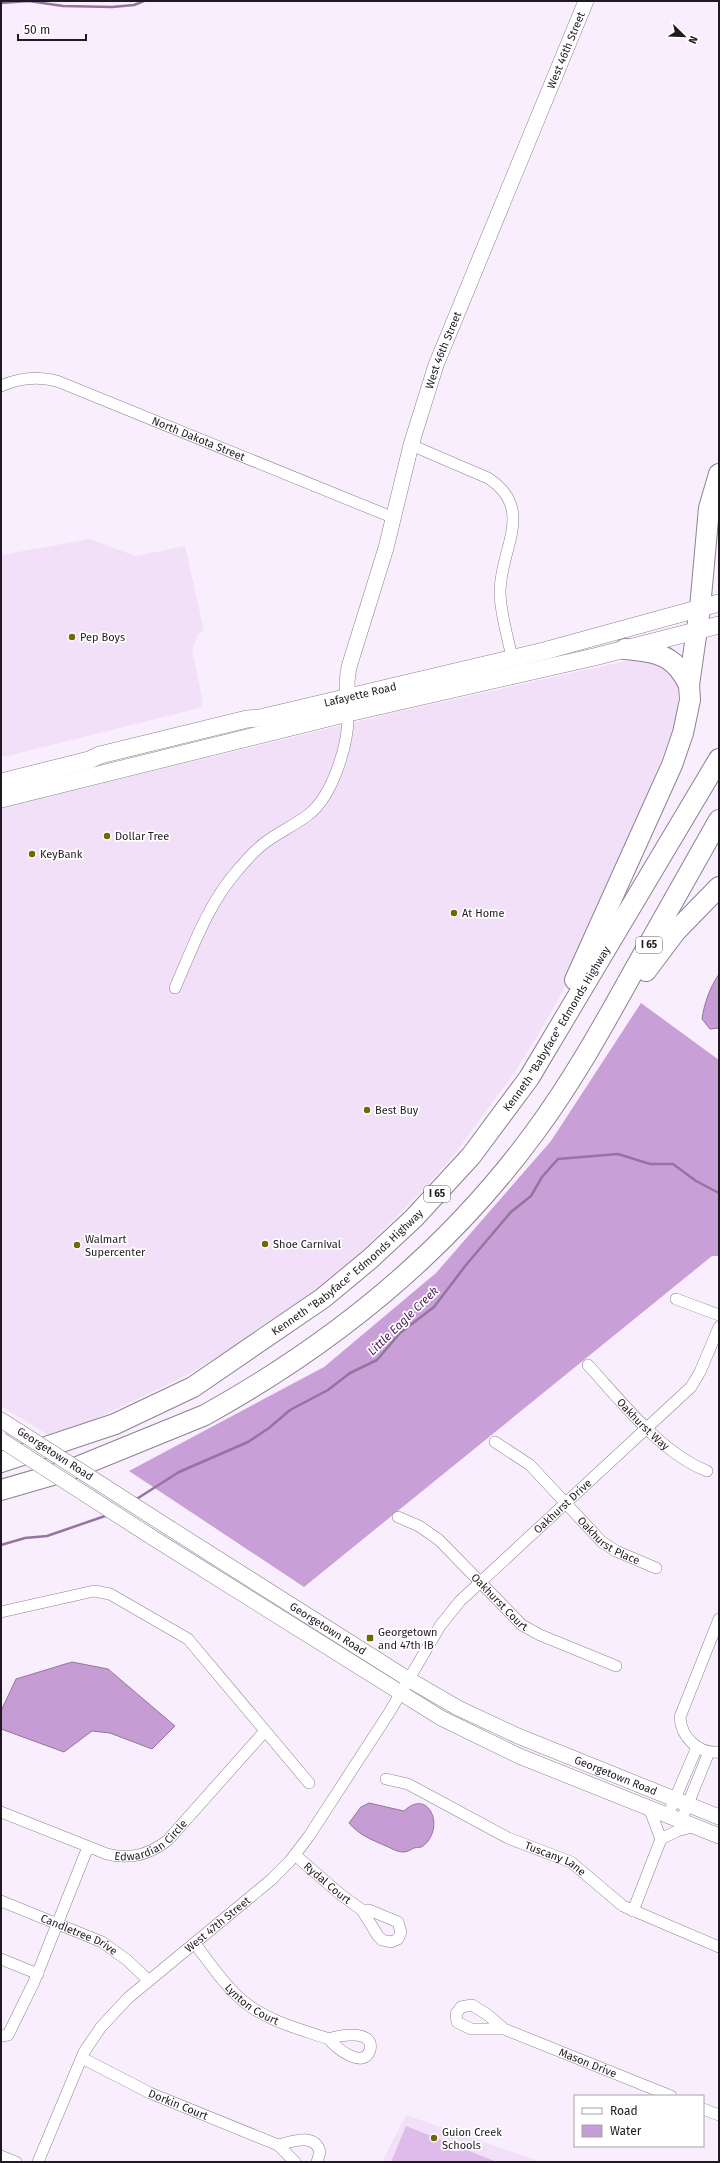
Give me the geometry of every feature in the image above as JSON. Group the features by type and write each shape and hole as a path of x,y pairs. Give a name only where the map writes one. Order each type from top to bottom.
{"highway":[{"path":"463,1164 515,1089 577,976 678,750 687,717 689,684 697,630 710,605 709,508 719,474"},
{"path":"625,648 650,652 668,658 678,667 689,684"},
{"name":"Kenneth \"Babyface\" Edmonds Highway","path":"1,1462 115,1424 193,1387 295,1319 343,1282 409,1223 463,1164 500,1119 540,1061 719,759"},
{"name":"I 65","path":"1,1490 70,1470 205,1415 254,1388 322,1343 395,1284 445,1237 520,1151 578,1069 719,820"},
{"path":"578,1069 658,954 676,931 719,887"}],"main road":[{"name":"West 46th Street","path":"348,713 347,681 349,667 394,518 411,445 436,365 586,1"},
{"name":"Lafayette Road","path":"1,782 89,760 114,752 594,638 710,605"},
{"name":"Lafayette Road","path":"1,799 348,713 625,648 719,624"},
{"name":"Georgetown Road","path":"1,1420 171,1529 404,1686 441,1718 484,1740 719,1836"},
{"name":"Georgetown Road","path":"1,1440 150,1536 404,1686 496,1727 719,1818"}],"street":[{"name":"North Dakota Street","path":"1,386 14,381 30,378 43,378 63,383 394,518"},
{"path":"411,445 488,478 499,485 509,498 514,516 514,522 501,575 500,594 512,658"},
{"path":"175,988 214,900 237,870 268,840 308,815 324,795 343,752 348,724 348,713"},
{"path":"676,1299 719,1315"},
{"name":"Oakhurst Drive","path":"404,1686 448,1615 481,1582 648,1428 697,1379 719,1327"},
{"name":"Oakhurst Way","path":"588,1365 675,1454 707,1471"},
{"name":"Oakhurst Place","path":"495,1442 527,1462 602,1542 616,1551 656,1568"},
{"name":"Oakhurst Court","path":"398,1517 419,1526 436,1538 481,1582 513,1618 529,1630 616,1666"},
{"path":"1,1612 94,1591 108,1593 185,1637 309,1783"},
{"path":"675,1818 681,1802 707,1750 689,1740 683,1731 681,1712 719,1619"},
{"name":"West 47th Street","path":"38,2162 82,2058 96,2034 110,2016 149,1981 271,1880 295,1855 315,1828 404,1686"},
{"name":"Edwardian Circle","path":"1,1812 107,1854 124,1857 142,1854 157,1848 170,1837 265,1730"},
{"name":"Tuscany Lane","path":"386,1779 408,1784 508,1838 571,1862 613,1900 633,1911 719,1947"},
{"path":"649,1808 661,1839"},
{"path":"633,1911 661,1839 676,1831 695,1826"},
{"path":"1,2036 8,2034 38,1974 59,1924 88,1847"},
{"name":"Rydal Court","path":"295,1855 340,1894 362,1910"},
{"name":"Candletree Drive","path":"1,1901 94,1938 114,1949 149,1981"},
{"name":"Lynton Court","path":"195,1944 230,1989 250,2006 282,2023 329,2039"},
{"path":"1,1959 38,1974"},
{"name":"Mason Drive","path":"504,2029 669,2095"},
{"name":"Dorkin Court","path":"82,2058 150,2093 278,2145 294,2162"},
{"path":"704,2109 719,2115"},
{"path":"278,2145 303,2139 312,2141 316,2144 320,2152 317,2162"},
{"path":"1,2156 16,2162"}],"shaded area":[{"path":"90,539 135,556 185,546 204,631 198,634 192,650 203,702 200,708 4,757 1,755 1,555"},
{"path":"644,657 663,664 678,683 678,707 674,726 643,808 569,979 547,1020 514,1073 454,1155 423,1190 363,1250 312,1296 233,1348 183,1377 93,1420 50,1436 1,1406 1,808 393,713"},
{"path":"641,1003 719,1060 719,1256 712,1256 304,1587 129,1471 324,1367 436,1273 551,1141"},
{"name":"Guion Creek Schools","path":"406,2115 542,2162 382,2162"},
{"path":"406,2126 497,2162 391,2162"}],"water":[{"path":"719,974 719,1028 710,1029 702,1019 708,996"},
{"path":"72,1662 108,1669 175,1726 152,1749 110,1733 92,1731 64,1752 1,1729 1,1711 16,1679"},
{"path":"369,1803 404,1811 413,1805 421,1804 427,1807 432,1813 434,1821 430,1838 422,1847 403,1852 394,1850 366,1837 349,1823 361,1807"}],"waterway":[{"path":"1,3 29,1 63,6 112,7 134,5 144,1"},
{"name":"Little Eagle Creek","path":"135,1500 179,1472 248,1442 269,1428 290,1410 328,1390 350,1373 377,1360 400,1333 434,1307 466,1265 511,1212 531,1196 542,1177 558,1159 618,1154 650,1164 673,1164 696,1181 719,1193"},
{"name":"Little Eagle Creek","path":"1,1545 25,1538 47,1536 108,1515"}],"place":[{"name":"Pep Boys","path":"72,637"},
{"name":"Dollar Tree","path":"107,836"},
{"name":"KeyBank","path":"32,854"},
{"name":"At Home","path":"454,913"},
{"name":"Best Buy","path":"367,1110"},
{"name":"Shoe Carnival","path":"265,1244"},
{"name":"Walmart Supercenter","path":"77,1245"},
{"name":"Georgetown and 47th IB","path":"370,1638"},
{"name":"Guion Creek Schools","path":"434,2138"}]}
